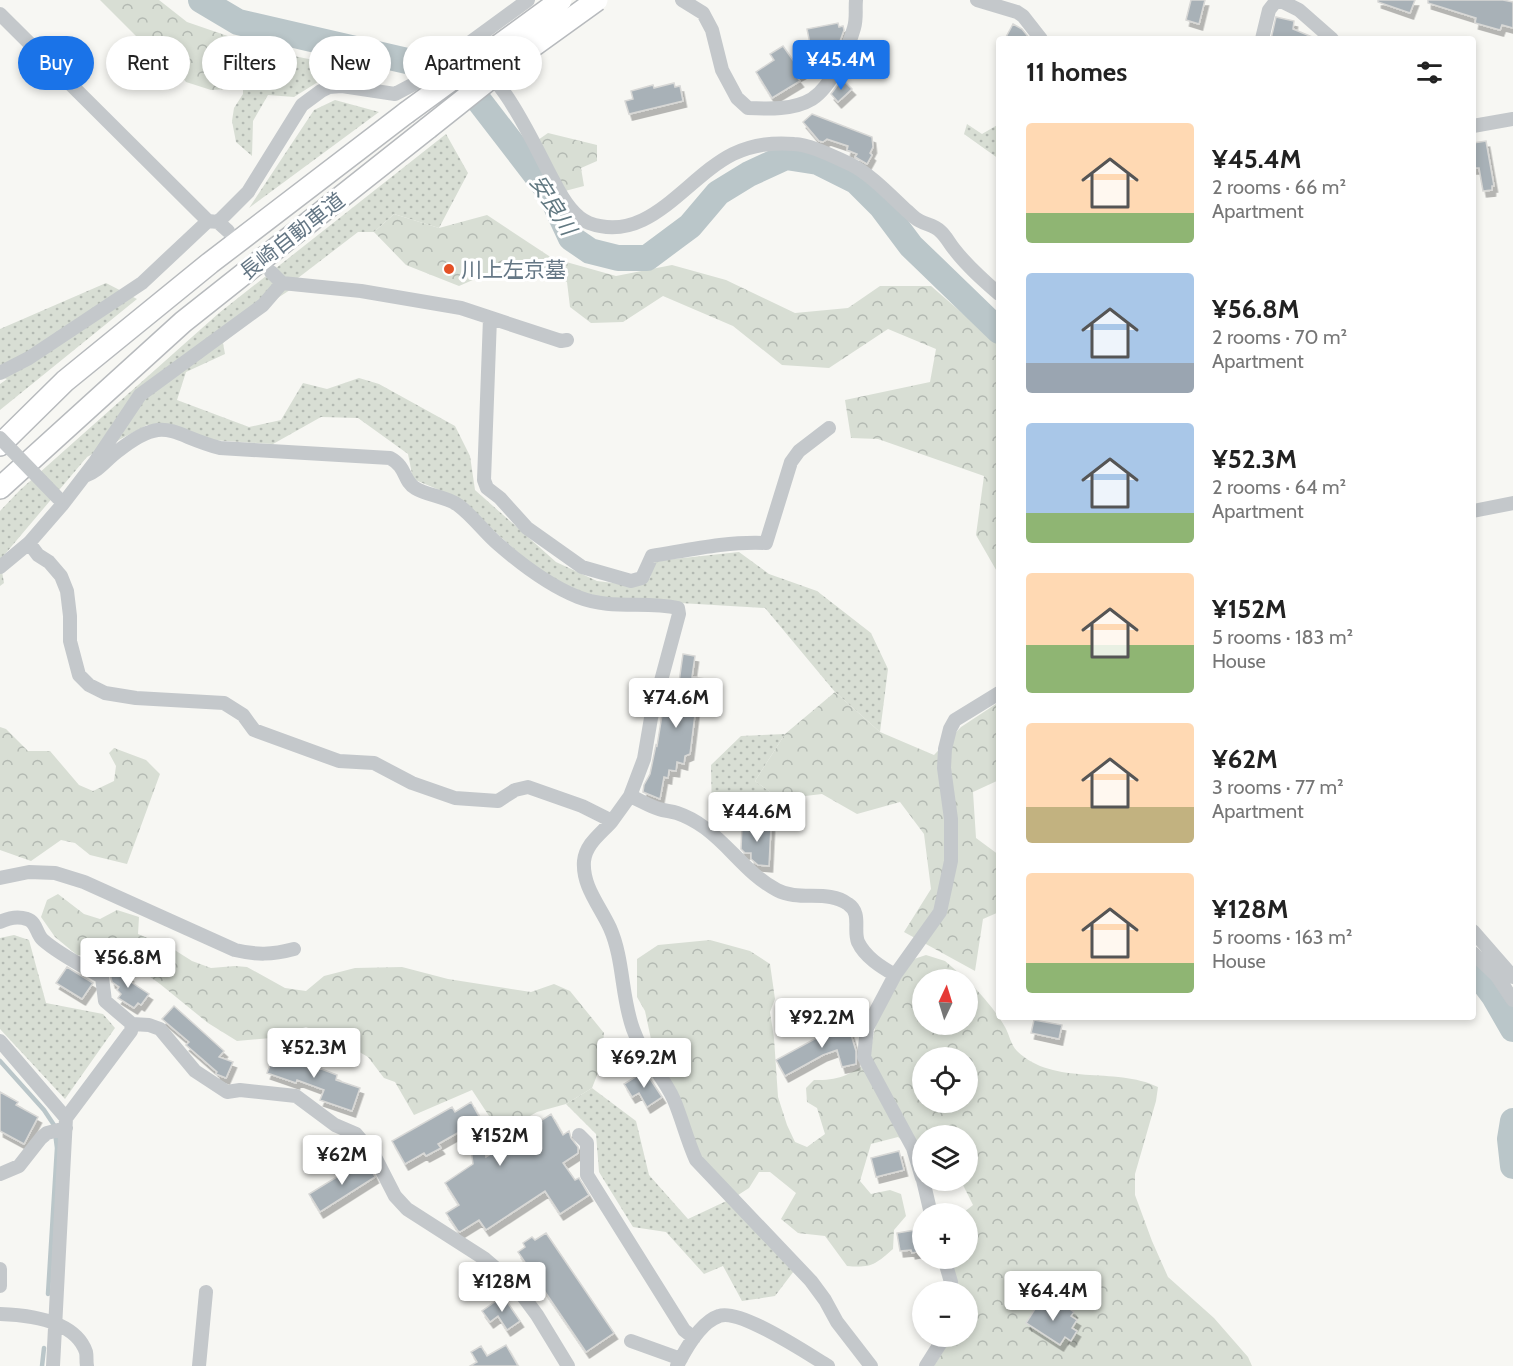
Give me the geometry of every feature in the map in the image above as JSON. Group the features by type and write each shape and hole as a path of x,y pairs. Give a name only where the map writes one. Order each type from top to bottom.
{"highway":[{"name":"長崎自動車道","path":"0,445 65,381 210,263 406,113 561,0"},
{"name":"長崎自動車道","path":"0,488 183,322 515,59 597,0"},
{"path":"0,430 65,381"}],"street":[{"path":"477,36 528,0"},
{"path":"682,0 703,13 712,30 722,70 736,98 748,108 772,109 813,99 828,82 840,62 854,27 856,0"},
{"path":"977,0 1017,12 1039,36"},
{"path":"1263,36 1269,10 1278,0 1302,5 1329,36"},
{"path":"0,14 218,225"},
{"path":"0,373 29,358 141,283 218,225 248,192 302,105 321,91 329,87 342,86 394,94 403,89"},
{"path":"502,90 560,194 586,222 615,228 638,223 654,214 731,155 750,147 771,143 797,144 852,166 918,220 934,226 942,232 954,250 996,291"},
{"path":"1476,125 1513,119"},
{"path":"271,272 282,283 361,291 424,301 461,309 561,341 567,340"},
{"path":"0,567 29,543 60,502 85,476 140,395 263,305 282,283"},
{"path":"490,318 484,480 487,488 500,498 527,528 582,567 631,581 642,578 652,556 752,542 766,543 791,462 799,451 828,428"},
{"path":"85,476 96,472 106,460 130,441 154,429 165,429 220,448 390,458 400,463 408,480 415,488 458,505 498,544 538,576 579,598 616,606 678,608 679,614 651,718 644,759 630,796 591,843 585,858 584,874 609,927 620,957 628,1014 633,1031 674,1100 696,1160 810,1281 825,1300 837,1322 871,1366"},
{"path":"0,438 60,502"},
{"path":"1476,510 1513,503"},
{"path":"29,543 38,555 50,562 61,576 67,591 70,641 79,675 89,685 105,693 136,698 224,703 243,715 254,730 339,761 374,763 412,783 455,798 498,801 515,790 528,787 582,806 612,820"},
{"path":"912,1146 864,1057 867,1028 895,975 940,912 951,861 951,819 944,768 945,749 950,729 955,720 996,695"},
{"path":"630,796 660,810 678,813 703,826 722,841 736,859 779,891 797,896 836,898 849,904 856,918 857,939 861,946 879,966 895,975"},
{"path":"0,878 29,872 55,873 84,882 235,950 257,955 277,954 294,949"},
{"path":"0,921 9,917 28,919 36,926 40,938 102,978 105,1001 132,1024 149,1025 160,1029 195,1071 227,1092 240,1090 296,1096 335,1125 356,1134 374,1155 395,1196 406,1209 484,1259 514,1284 537,1315 568,1366"},
{"path":"1476,934 1513,977"},
{"path":"1476,956 1497,976 1513,1000"},
{"path":"0,1174 19,1166 47,1133 66,1123 131,1031 132,1024"},
{"path":"0,1041 66,1123 53,1366"},
{"path":"579,1136 586,1143 587,1175 684,1330 694,1338"},
{"path":"0,1269 0,1286"},
{"path":"199,1366 206,1292"},
{"path":"0,1314 56,1324 77,1338 86,1352 87,1366"},
{"path":"631,1341 679,1363 694,1338 709,1322 720,1315 736,1316 828,1366"},
{"path":"926,1366 938,1347"}],"green space":[{"path":"100,0 159,0 187,22 228,36 202,36 202,87 190,83 190,36 136,36"},
{"path":"297,57 309,59 309,88 294,97 268,95 253,121 252,156 236,142 232,121 234,108 243,90 297,90"},
{"path":"335,100 379,112 249,208 314,110"},
{"path":"967,124 982,134 996,126 996,157 964,134"},
{"path":"548,133 597,145 597,161 581,168 584,186 565,191 538,140"},
{"path":"446,134 468,173 439,228 394,214 374,232 358,232 298,278 290,290 223,343 225,354 186,372 177,400 249,427 281,420 303,383 327,389 359,378 379,384 455,426 470,456 475,490 556,562 597,581 637,586 650,578 655,561 739,552 769,574 817,591 871,633 888,669 880,732 835,692 765,608 613,599 579,592 540,572 456,497 413,479 408,454 358,418 321,417 273,444 212,440 166,425 147,425 87,457 0,560 0,511 20,490 219,313"},
{"path":"394,214 439,228 487,215 552,258 616,276 672,265 726,280 795,313 848,308 880,286 931,286 996,342 996,570 976,535 984,476 878,439 851,438 845,400 930,382 936,349 888,329 829,368 782,365 733,326 663,296 623,322 591,323 570,307 567,282 512,263 459,286 406,265 374,232"},
{"path":"106,283 137,299 0,410 0,384 7,379 0,377 0,329"},
{"path":"0,560 4,583 0,586"},
{"path":"835,692 880,732 934,755 961,727 996,704 996,781 973,792 976,838 996,853 996,913 983,919 975,969 971,969 904,932 931,889 924,834 900,802 857,814 822,794 780,799 755,781 785,734"},
{"path":"0,727 6,729 28,751 50,751 79,785 93,791 114,781 116,766 109,753 114,748 146,760 160,774 127,864 90,855 75,843 61,840 31,861 0,850"},
{"path":"785,734 755,781 780,799 779,821 712,819 711,765 741,736"},
{"path":"58,894 84,914 100,919 117,910 139,917 138,934 173,949 192,961 211,968 247,967 285,988 306,991 324,976 355,968 402,967 448,979 531,992 554,984 570,991 604,1033 601,1065 592,1088 566,1104 537,1112 514,1125 491,1119 472,1090 414,1115 395,1082 384,1078 368,1057 344,1043 306,1027 271,1038 237,1041 208,1023 131,963 109,955 77,955 55,937 41,917 47,900"},
{"path":"14,935 29,940 46,1003 103,1014 115,1028 65,1099 0,1029 0,938"},
{"path":"710,940 750,951 770,964 775,999 770,1012 778,1097 795,1142 807,1147 825,1134 817,1108 807,1102 806,1088 814,1080 844,1076 871,1060 870,1052 876,1024 899,981 914,959 926,955 945,961 954,969 912,969 912,1035 978,1035 978,991 996,1013 996,1020 1001,1020 1015,1049 1032,1062 1067,1073 1123,1078 1158,1087 1135,1174 1135,1195 1168,1277 1214,1318 1248,1357 1252,1366 934,1366 946,1347 978,1347 978,1281 956,1281 954,1269 978,1269 978,1203 972,1203 966,1191 978,1191 978,1125 912,1125 912,1149 898,1137 871,1144 860,1181 871,1194 890,1190 901,1194 906,1216 894,1230 893,1249 877,1262 867,1266 847,1266 825,1236 798,1233 781,1219 796,1193 770,1172 759,1172 749,1188 735,1197 701,1160 665,1068 655,1058 645,1011 637,997 637,959 658,945"},
{"path":"592,1088 636,1121 649,1175 688,1219 735,1197 800,1263 775,1296 742,1301 723,1266 704,1274 666,1232 633,1227 599,1172 596,1134 566,1104"}],"building":[{"path":"1191,0 1205,0 1199,24 1186,20"},
{"path":"1378,0 1415,0 1410,13 1378,2"},
{"path":"1428,0 1513,2 1513,28 1502,25 1500,30 1475,23 1476,18 1428,3"},
{"path":"1276,17 1294,21 1293,29 1310,36 1272,36"},
{"path":"838,23 839,27 843,26 844,30 839,44 834,45 834,48 824,50 823,47 811,49 807,29"},
{"path":"1013,24 1022,29 1028,36 1007,36"},
{"path":"783,46 802,73 796,76 800,81 772,98 756,72 774,60 770,54"},
{"path":"842,79 852,89 838,102 831,94"},
{"path":"674,83 675,87 680,86 683,101 629,114 625,101 633,99 631,91 653,85 654,88"},
{"path":"812,114 872,137 873,147 870,153 872,155 867,164 855,157 857,154 847,150 848,146 827,139 823,142 819,141 803,122"},
{"path":"1486,141 1494,186 1492,190 1483,191 1479,168 1476,168 1476,143"},
{"path":"683,654 695,656 692,677 705,679 702,699 697,699 690,754 685,756 684,764 677,762 676,771 669,770 668,778 664,777 660,799 643,792 644,785 650,774 657,746 663,709 675,710"},
{"path":"742,825 771,826 769,866 758,865 751,859 751,853 745,853 741,849"},
{"path":"116,966 130,976 128,980 149,994 141,1005 138,1003 134,1008 118,998 121,994 117,990 119,987 112,982 110,974"},
{"path":"67,967 93,983 82,999 56,983"},
{"path":"174,1006 224,1051 219,1057 233,1062 226,1078 216,1074 217,1072 186,1045 189,1042 162,1019"},
{"path":"1034,1020 1062,1025 1059,1039 1031,1033"},
{"path":"835,1022 836,1026 848,1025 856,1051 856,1064 842,1067 837,1050 785,1076 776,1060 824,1034 821,1028"},
{"path":"281,1044 296,1049 291,1061 337,1075 336,1080 360,1088 352,1111 320,1100 324,1090 297,1080 296,1083 267,1073"},
{"path":"645,1071 662,1097 647,1107 639,1093 632,1097 624,1084"},
{"path":"0,1092 18,1102 16,1105 38,1117 24,1144 0,1131"},
{"path":"471,1102 481,1120 486,1157 551,1114 563,1135 569,1131 578,1147 578,1153 563,1163 575,1180 579,1178 589,1195 560,1214 545,1191 486,1230 479,1220 460,1232 458,1231 446,1213 459,1205 445,1183 473,1164 468,1127 438,1144 441,1148 426,1156 424,1153 405,1164 392,1141 452,1107 455,1112"},
{"path":"899,1151 904,1170 876,1177 871,1158"},
{"path":"366,1159 375,1177 320,1212 309,1194"},
{"path":"912,1230 912,1253 911,1250 900,1251 897,1233"},
{"path":"546,1233 614,1333 586,1352 518,1252 525,1247 523,1243 532,1237 535,1240"},
{"path":"503,1296 520,1321 507,1330 498,1316 490,1322 482,1311"},
{"path":"1040,1301 1057,1311 1062,1304 1074,1312 1071,1316 1077,1320 1072,1328 1077,1331 1071,1341 1065,1337 1060,1345 1026,1323"},
{"path":"506,1345 518,1366 470,1366 477,1362 471,1352 481,1346 487,1356"}],"waterway":[{"name":"安良川","path":"201,0 238,22 420,64 460,76 550,193 571,238 590,251 618,258 647,258 690,226 718,193 749,174 786,157 818,162 856,181 881,206 911,246 996,328"},
{"name":"安良川","path":"1476,972 1494,996 1513,1029"},
{"path":"0,1061 44,1110 54,1125 57,1148 48,1294"},
{"name":"安良川","path":"1513,1121 1510,1139 1513,1166"},
{"path":"42,1366 44,1348"}],"place":[{"name":"川上左京墓","path":"449,269"}]}
